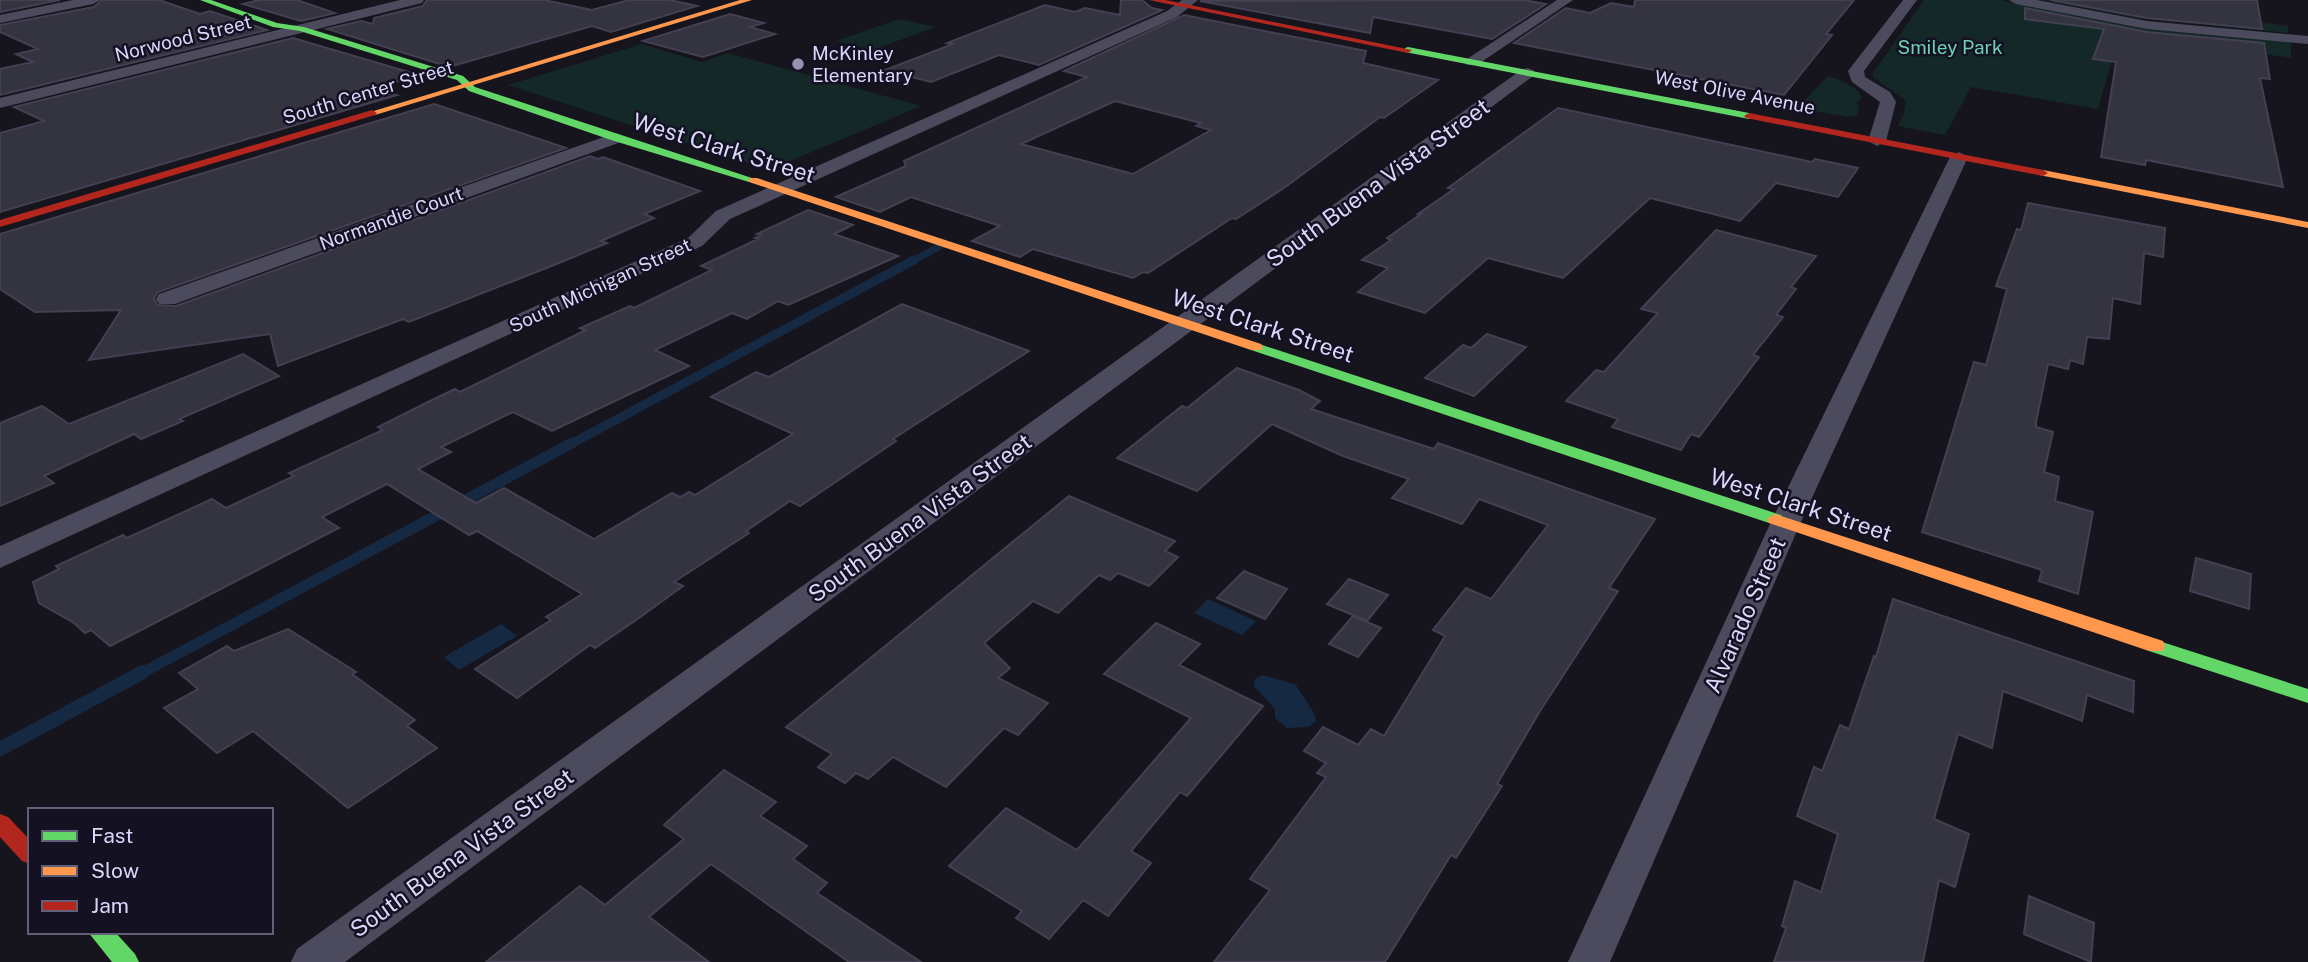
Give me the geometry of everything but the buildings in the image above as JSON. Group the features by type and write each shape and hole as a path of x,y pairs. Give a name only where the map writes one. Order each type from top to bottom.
{"street":[{"path":"0,19 93,0"},
{"name":"West Clark Street","path":"204,0 460,78 472,89 615,138 778,188 2308,696"},
{"name":"Norwood Street","path":"0,103 417,0"},
{"name":"South Center Street","path":"0,224 748,0"},
{"name":"West Olive Avenue","path":"1153,0 1188,3 1527,73 2308,225"},
{"name":"South Buena Vista Street","path":"1472,62 1566,0"},
{"path":"1877,141 1888,102 1884,95 1858,79 1856,71 1910,0"},
{"path":"2016,0 2147,25 2308,40"},
{"name":"South Michigan Street","path":"0,558 695,242 723,215 778,188 1172,14 1188,3"},
{"name":"South Buena Vista Street","path":"312,962 1527,73"},
{"name":"Normandie Court","path":"167,299 615,138"},
{"name":"Alvarado Street","path":"1590,962 1785,524 1959,157"},
{"path":"0,822 28,853"},
{"path":"102,934 127,962"}],"green space":[{"name":"Smiley Park","path":"1924,0 2001,0 2149,28 2291,42 2291,58 2120,32 2098,109 1971,87 1945,135 1898,126 1906,101 1873,77 1873,73"},
{"name":"Smiley Park","path":"2041,0 2102,0 2288,26 2288,33 2137,18"},
{"path":"899,19 935,27 873,50 836,41"},
{"path":"642,44 702,62 728,53 921,106 769,170 508,85"},
{"name":"Smiley Park","path":"1828,76 1852,86 1862,97 1857,103 1859,109 1856,116 1847,117 1797,108"}],"water":[{"path":"1208,599 1256,621 1242,635 1194,613"},
{"path":"501,624 517,636 459,670 444,657"},
{"path":"1262,675 1295,684 1314,713 1316,721 1309,727 1287,728 1275,718 1275,709 1254,686 1255,679"}],"waterway":[{"path":"911,262 944,244"},
{"path":"569,445 914,260"},
{"path":"140,674 572,443"},
{"path":"0,749 143,672"}],"traffic: fast":[{"path":"204,0 276,25 301,29 460,78 472,89 615,138 753,180"},
{"path":"1408,50 1749,116"},
{"path":"1256,347 1775,519"},
{"path":"2156,646 2308,696"},
{"path":"102,934 127,962"}],"traffic: slow":[{"path":"372,113 748,0"},
{"path":"2043,173 2308,225"},
{"path":"753,180 1256,347"},
{"path":"1775,519 2156,646"}],"traffic: jam":[{"path":"1153,0 1408,50"},
{"path":"0,224 372,113"},
{"path":"1749,116 2043,173"},
{"path":"0,823 28,853"}],"place":[{"name":"McKinley Elementary","path":"798,64"}]}
